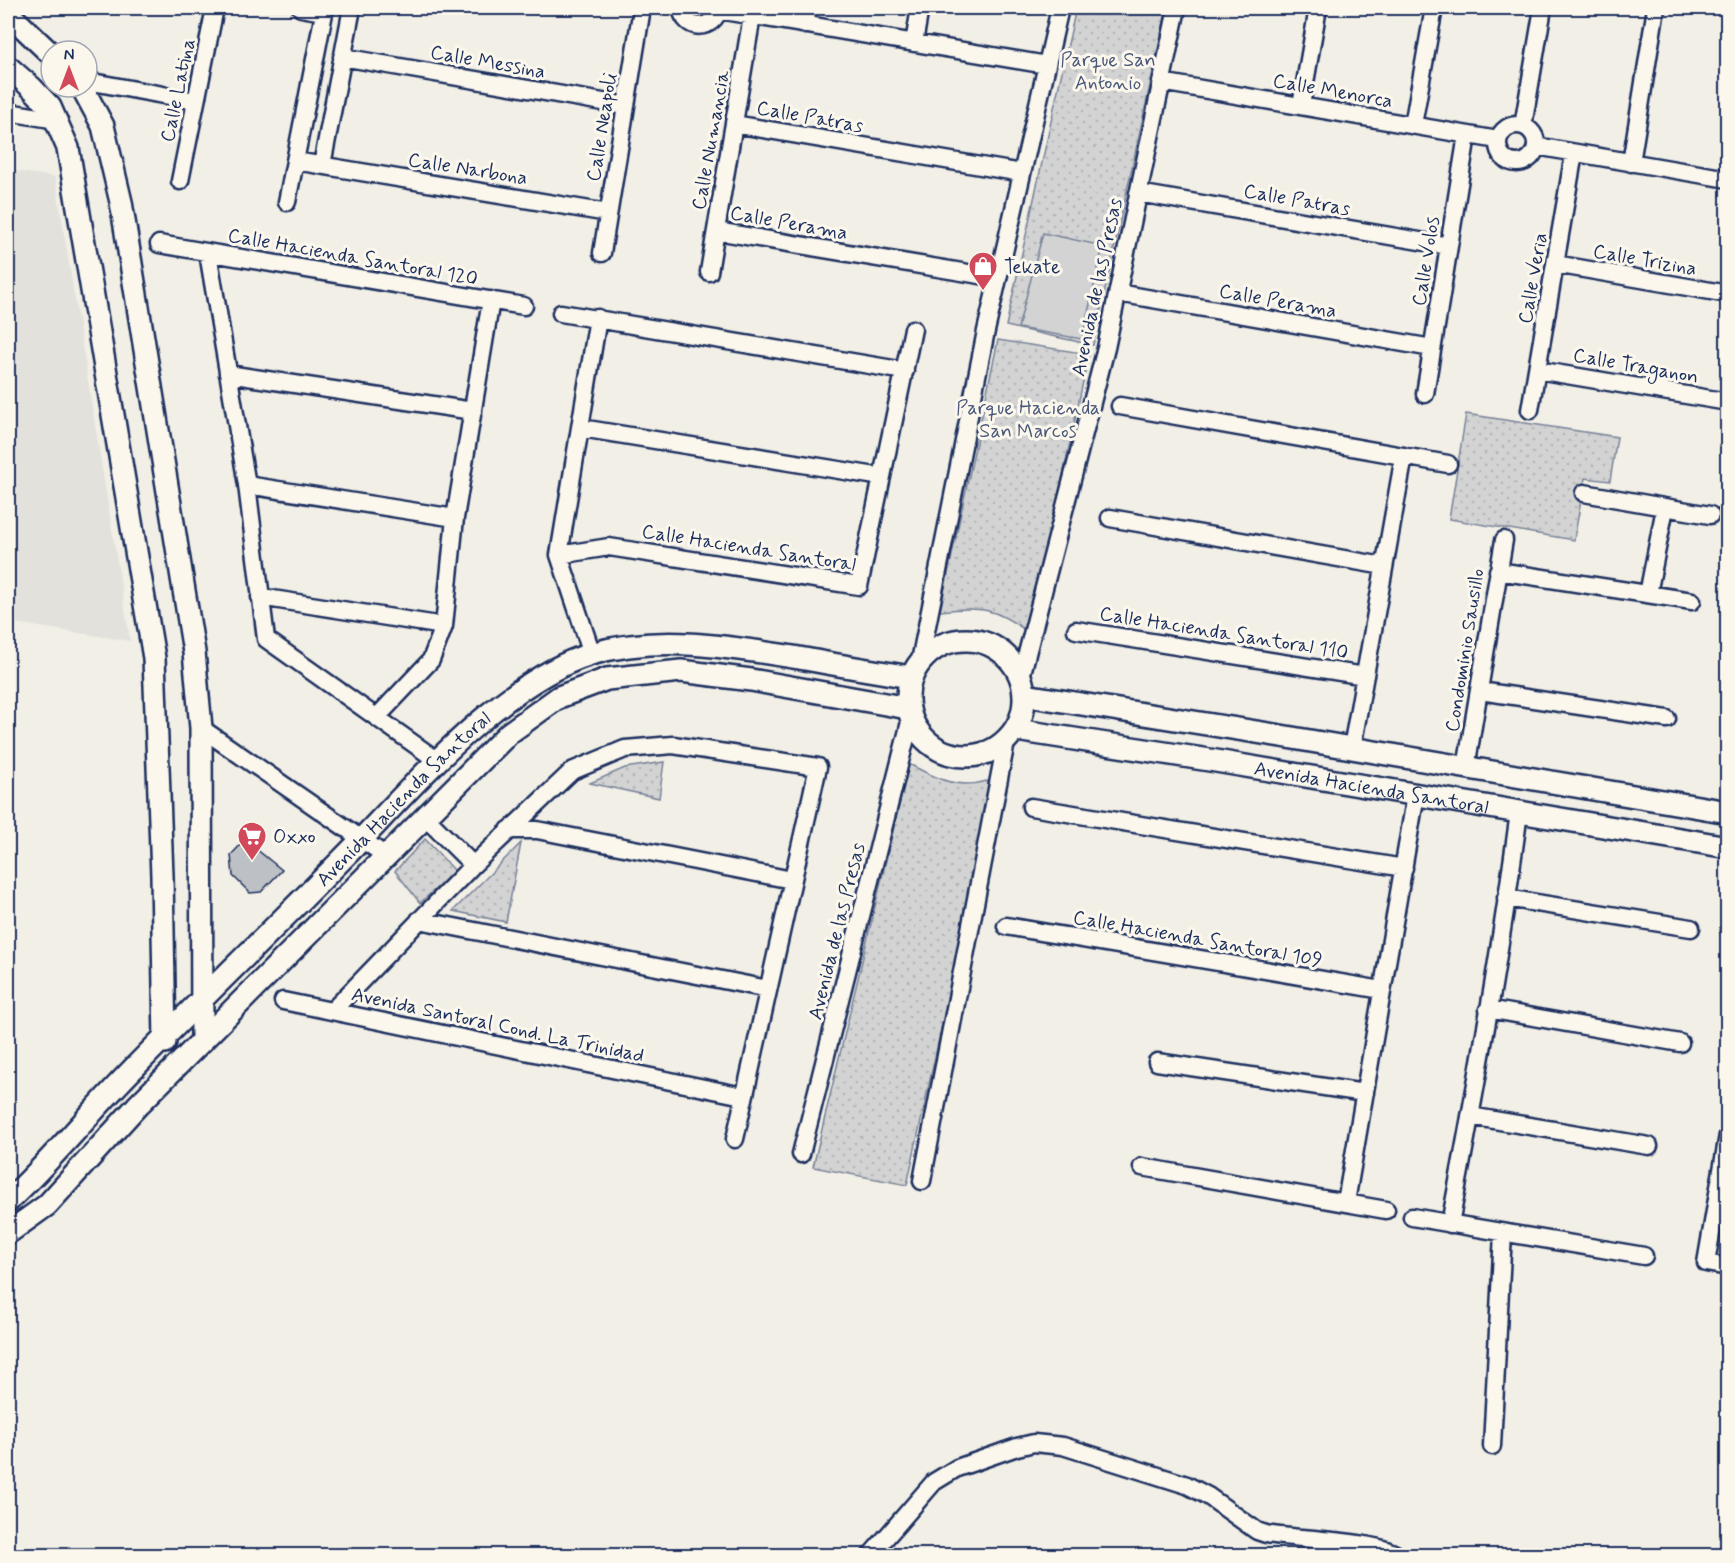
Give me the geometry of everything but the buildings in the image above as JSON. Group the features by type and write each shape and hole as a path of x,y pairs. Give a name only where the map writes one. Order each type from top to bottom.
{"street":[{"name":"Calle Latina","path":"180,181 215,8"},
{"path":"287,201 325,10 301,8"},
{"path":"322,165 352,8"},
{"name":"Calle Neapoli","path":"602,254 642,8"},
{"path":"681,8 688,22 700,26 712,21 718,9 1047,65"},
{"path":"805,25 808,8"},
{"path":"914,43 920,8"},
{"path":"1011,736 986,753 963,757 941,751 922,738 909,713 907,693 915,669 998,278 1060,8"},
{"name":"Avenida de las Presas","path":"1023,686 1106,348 1177,8"},
{"path":"1301,106 1318,8"},
{"path":"1413,125 1434,8"},
{"path":"1523,126 1543,8"},
{"path":"1631,163 1656,8"},
{"path":"8,13 39,43"},
{"name":"Calle Numancia","path":"709,272 752,16"},
{"name":"Calle Messina","path":"342,57 626,106"},
{"path":"8,68 50,107 69,155 154,658 166,1077"},
{"name":"Calle Menorca","path":"1161,82 1498,140"},
{"path":"99,83 196,101"},
{"path":"88,99 103,126 121,202 194,652 201,728 202,1041"},
{"path":"8,112 57,120"},
{"name":"Calle Patras","path":"734,124 1022,173"},
{"path":"1510,126 1523,126 1533,134 1536,146 1530,157 1520,163 1514,163 1499,152 1498,140 1510,126"},
{"name":"Calle Volos","path":"1425,394 1467,135"},
{"path":"1536,146 1728,179"},
{"name":"Calle Veria","path":"1530,410 1574,153"},
{"name":"Calle Narbona","path":"295,160 608,213"},
{"name":"Calle Patras","path":"1138,193 1449,246"},
{"name":"Calle Perama","path":"716,231 998,278"},
{"name":"Calle Hacienda Santoral 120","path":"159,244 524,306"},
{"name":"Calle Hacienda Santoral 120","path":"208,253 247,485 266,639 438,761"},
{"name":"Calle Trizina","path":"1555,264 1728,294"},
{"name":"Calle Perama","path":"1118,293 1432,348"},
{"name":"Calle Hacienda Santoral 120","path":"377,717 431,660 444,626 455,518 491,300"},
{"path":"561,313 905,371"},
{"path":"592,654 559,555 598,318"},
{"name":"Calle Hacienda Santoral","path":"559,555 609,547 859,586 913,329"},
{"name":"Calle Traganon","path":"1537,369 1728,402"},
{"path":"228,374 472,411"},
{"path":"1120,406 1448,464"},
{"path":"581,428 882,477"},
{"name":"Calle Hacienda Santoral 110","path":"1352,748 1404,456"},
{"path":"247,485 455,518"},
{"path":"1584,493 1710,515"},
{"path":"1648,594 1665,508"},
{"path":"1110,518 1384,566"},
{"name":"Condominio Sausillo","path":"1466,768 1503,540"},
{"path":"1498,571 1692,601"},
{"path":"260,597 444,626"},
{"name":"Calle Hacienda Santoral 110","path":"1076,630 1365,676"},
{"path":"915,669 935,648 955,640 975,640 995,647 1011,660 1023,686 1024,707 1011,736 922,1181"},
{"name":"Avenida Hacienda Santoral","path":"8,1201 35,1176 201,999 438,761 510,697 562,666 592,654 642,646 674,644 725,645 915,669"},
{"name":"Avenida Hacienda Santoral","path":"8,1233 47,1205 137,1106 509,733 559,697 607,679 681,671 751,680 909,713"},
{"name":"Avenida Hacienda Santoral","path":"1023,686 1221,727 1648,799 1727,809"},
{"path":"1480,691 1667,719"},
{"name":"Avenida de las Presas","path":"801,1154 909,713"},
{"path":"1216,761 1221,727"},
{"path":"201,728 386,856"},
{"name":"Avenida Hacienda Santoral","path":"1011,736 1216,761 1728,847"},
{"name":"Avenida Santoral Cond. La Trinidad","path":"332,1011 473,864 572,771 625,749 673,745 818,767 735,1139"},
{"path":"1346,1203 1416,794"},
{"path":"1646,833 1648,799"},
{"path":"1031,807 1404,868"},
{"path":"1450,1224 1488,1009 1519,812"},
{"path":"424,817 473,864"},
{"path":"510,830 537,830 792,880"},
{"path":"1506,898 1691,928"},
{"path":"419,920 768,990"},
{"name":"Calle Hacienda Santoral 109","path":"1006,926 1383,990"},
{"path":"283,1001 332,1011"},
{"path":"1488,1009 1680,1043"},
{"name":"Avenida Santoral Cond. La Trinidad","path":"332,1011 743,1096"},
{"path":"1157,1062 1365,1093"},
{"path":"1470,1116 1649,1146"},
{"path":"1727,1141 1706,1263 1728,1267"},
{"path":"1142,1167 1386,1210"},
{"path":"1412,1217 1644,1256"},
{"path":"1492,1446 1503,1233"},
{"path":"870,1556 934,1482 957,1468 1017,1447 1047,1443 1187,1485 1208,1496 1257,1531 1266,1534 1376,1546 1395,1552 1398,1556"}],"shaded area":[{"path":"8,170 55,177 130,641 8,622"}],"green space":[{"name":"Parque San Antonio","path":"1076,8 1167,8 1093,345 1006,326"},
{"path":"1043,233 1103,246 1082,339 1018,328"},
{"name":"Parque Hacienda San Marcos","path":"998,340 1089,354 1029,633 1007,618 988,611 967,609 940,611"},
{"path":"1466,414 1617,437 1610,481 1585,478 1574,540 1449,519"},
{"path":"664,762 659,798 590,783 625,768"},
{"path":"909,764 947,781 966,784 987,781 994,787 907,1185 813,1167"},
{"path":"425,839 455,871 420,903 395,871"},
{"path":"521,843 506,922 453,911"}],"place":[{"name":"Tekate","path":"983,292"},
{"name":"Oxxo","path":"252,862"}]}
